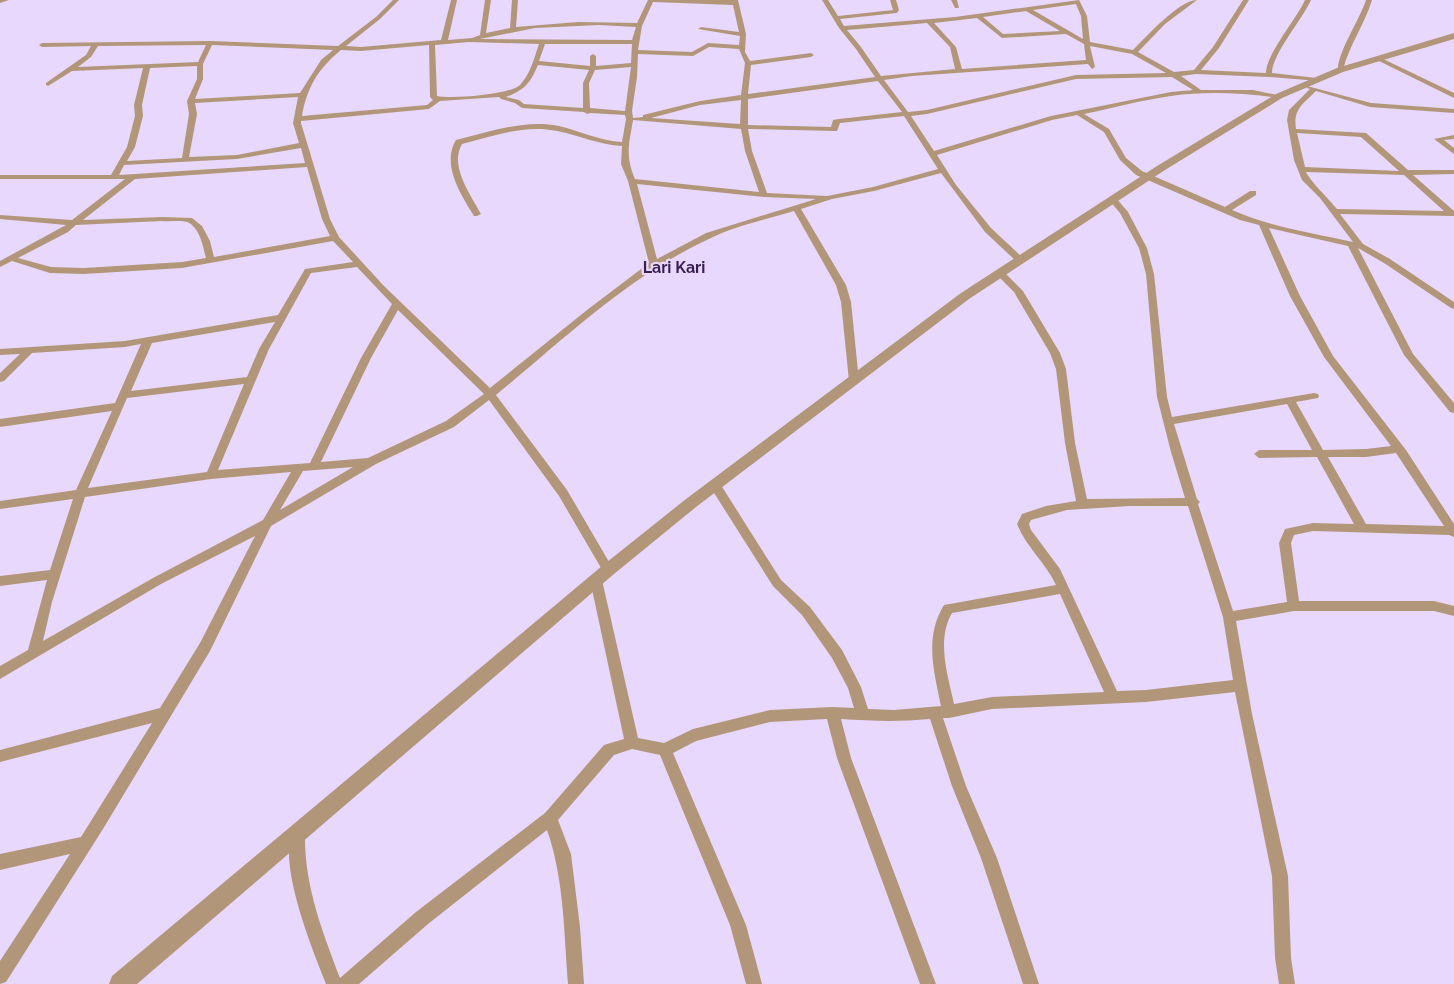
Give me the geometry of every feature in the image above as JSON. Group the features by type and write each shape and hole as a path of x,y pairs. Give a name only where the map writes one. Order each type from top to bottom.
{"street":[{"path":"0,1 6,0"},
{"path":"396,0 378,18 336,49 315,71 302,95 298,119 303,145 326,219 335,238 359,264 397,304 490,394 563,493 608,570"},
{"path":"444,42 454,0"},
{"path":"483,35 488,0"},
{"path":"514,29 515,0"},
{"path":"654,264 632,181 625,164 626,144 632,117 635,42 639,25 651,0 734,1 743,34 742,52 748,63 745,77 745,126 749,151 759,174 764,195"},
{"path":"825,0 842,28 852,38 908,115 953,186 988,230 1020,260"},
{"path":"836,18 895,12 893,0"},
{"path":"954,0 957,7"},
{"path":"1134,52 1163,23 1194,0"},
{"path":"1196,72 1216,48 1246,0"},
{"path":"1269,75 1269,67 1272,60 1301,15 1308,0"},
{"path":"1340,70 1342,59 1356,36 1369,0"},
{"path":"842,28 978,16 1077,1 1085,18 1086,43 1095,75"},
{"path":"1015,5 1069,32 1086,43 1134,52 1154,65 1174,74 1199,92"},
{"path":"978,16 1002,36 1069,32"},
{"path":"929,20 953,47 959,70"},
{"path":"469,40 483,35 514,29 578,24 639,25"},
{"path":"700,29 743,34"},
{"path":"120,984 608,570 715,485 965,296 1148,177 1279,96 1312,85 1340,70 1454,36"},
{"path":"42,45 210,43 378,49 469,40 635,42"},
{"path":"432,44 433,97 438,99 502,94 519,90 527,80 543,42"},
{"path":"185,160 192,114 192,101 200,79 200,64 210,43"},
{"path":"48,84 89,56 96,44"},
{"path":"636,52 693,54 708,45 742,47"},
{"path":"748,63 811,55"},
{"path":"586,112 586,83 593,68 593,56"},
{"path":"1379,59 1454,96"},
{"path":"632,117 700,103 880,78 959,70 1090,62"},
{"path":"534,63 593,68 634,65"},
{"path":"72,69 200,64"},
{"path":"113,178 131,147 139,116 138,105 147,66"},
{"path":"502,94 503,98 517,101 522,106 745,126 831,129 839,121 908,115 974,102 1039,85 1095,75 1158,76 1196,72 1269,75 1312,85 1370,105 1454,111"},
{"path":"1312,85 1293,110 1291,120 1305,178 1334,212 1356,246 1400,340 1427,379 1454,410"},
{"path":"932,154 1051,118 1080,114 1171,94 1253,92 1279,96"},
{"path":"192,101 302,95"},
{"path":"298,119 429,108 438,99"},
{"path":"1080,114 1109,133 1119,155 1128,166 1148,177 1263,224 1356,246 1387,261 1454,306"},
{"path":"478,214 456,173 454,160 456,145 459,142 488,137 504,129 546,127 566,130 605,144 626,144"},
{"path":"1294,131 1363,135 1453,214"},
{"path":"1454,137 1438,140 1454,152"},
{"path":"124,162 237,158 303,145"},
{"path":"0,177 113,178 308,165"},
{"path":"1302,169 1454,172"},
{"path":"0,673 157,581 267,523 372,461 450,424 490,394 590,312 654,264 709,235 831,197 874,189 944,170"},
{"path":"0,264 13,259 74,222 133,177"},
{"path":"632,181 764,195 831,197"},
{"path":"1226,210 1253,193"},
{"path":"1113,200 1124,212 1143,248 1156,309 1158,364 1162,397 1176,452 1194,502 1229,617 1242,685 1245,714 1280,876 1283,958 1288,984"},
{"path":"797,209 841,285 846,302 854,381"},
{"path":"1334,212 1453,214"},
{"path":"0,217 74,222 189,220 198,226 206,241 211,260"},
{"path":"1263,224 1295,296 1329,357 1399,449 1453,532"},
{"path":"13,259 50,270 84,271 182,265 335,238"},
{"path":"211,474 280,318 308,272 359,264"},
{"path":"1000,273 1018,291 1058,361 1070,443 1082,504"},
{"path":"0,976 86,843 205,647 267,523 306,468 397,304"},
{"path":"0,352 28,352 147,342 280,318"},
{"path":"34,653 55,574 80,494 147,342"},
{"path":"0,379 28,352"},
{"path":"0,423 252,380"},
{"path":"1169,421 1204,417 1289,399 1314,396"},
{"path":"1289,399 1362,527"},
{"path":"1259,454 1321,454 1399,449"},
{"path":"0,505 211,474 306,468 372,461"},
{"path":"715,485 777,583 806,611 837,654 854,688 863,716"},
{"path":"1112,697 1056,572 1026,532 1023,524 1026,517 1039,512 1082,504 1194,502"},
{"path":"1294,606 1285,543 1288,532 1313,527 1362,527 1453,532"},
{"path":"0,580 55,574"},
{"path":"596,580 632,743"},
{"path":"1031,984 989,858 959,786 942,713 938,650 941,617 948,609 1064,588"},
{"path":"1229,617 1294,606 1434,606 1454,611"},
{"path":"346,984 422,918 550,818 609,750 632,743 664,750 694,734 770,716 832,713 863,716 942,713 992,703 1146,696 1242,685"},
{"path":"0,756 166,713"},
{"path":"832,713 844,758 928,984"},
{"path":"664,750 738,925 754,984"},
{"path":"550,818 562,854 572,927 576,984"},
{"path":"298,833 300,879 306,908 334,984"},
{"path":"0,862 86,843"}],"district":[{"name":"Lari Kari","path":"674,267"}]}
